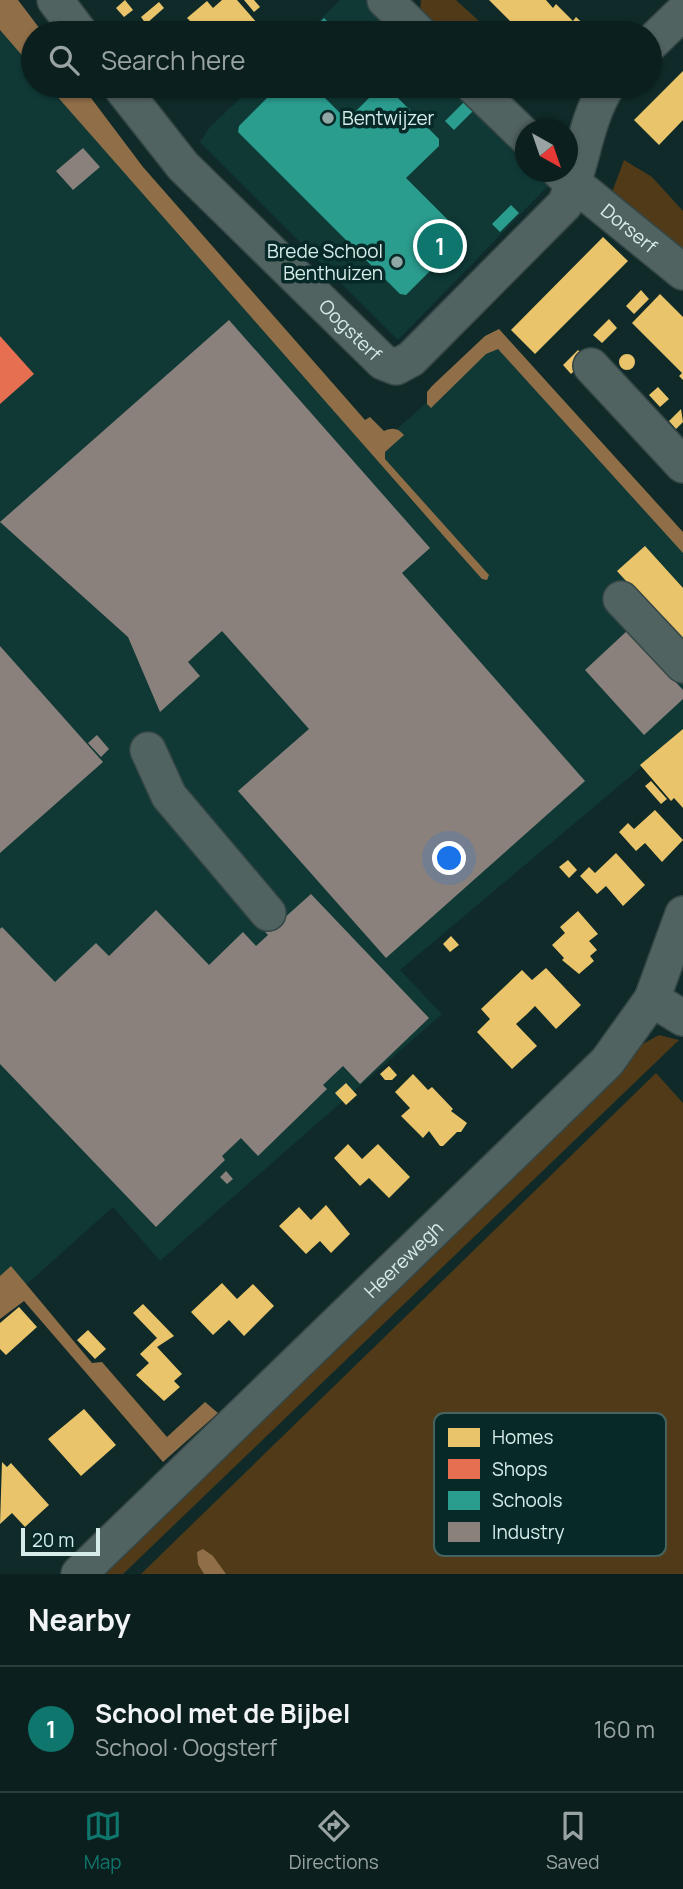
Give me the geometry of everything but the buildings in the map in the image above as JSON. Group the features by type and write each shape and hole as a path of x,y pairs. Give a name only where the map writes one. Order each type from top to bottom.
{"street":[{"path":"55,0 71,21"},
{"path":"385,0 407,21"},
{"path":"662,32 683,12"},
{"name":"Oogsterf","path":"129,98 183,166 383,362 396,367 411,359 565,204 567,182"},
{"path":"485,98 515,126"},
{"name":"Oogsterf","path":"578,151 601,98"},
{"name":"Dorserf","path":"572,182 662,251 683,272"},
{"path":"591,366 683,465"},
{"path":"621,599 683,665"},
{"path":"148,750 169,796 268,913"},
{"name":"Heerewegh","path":"79,1574 607,1062 652,999 683,914"},
{"path":"652,999 683,1018"}],"shaded area":[{"path":"0,0 18,0 34,21 21,21 21,54 0,30"},
{"path":"340,0 364,0 385,21 318,21"},
{"path":"421,0 456,0 479,21 434,21 420,14"},
{"path":"0,24 21,48 21,98 67,98 366,432 388,437 497,340 683,539 683,732 400,970 442,1014 160,1261 113,1207 0,1308"},
{"path":"59,98 91,98 143,167 365,420 370,417 384,431 395,429 404,435 385,452 385,459 489,575 487,580 482,579"},
{"name":"Brede School Benthuizen","path":"240,98 462,98 515,151 515,182 546,182 549,185 398,340 200,142 210,127"},
{"path":"624,160 652,177 683,211 683,253 611,195"},
{"path":"499,329 683,532 683,553 498,349 486,354 431,408 427,404 427,392 432,386 485,336"},
{"path":"659,1035 679,1040 123,1574 99,1574 639,1046"},
{"path":"656,1073 683,1103 683,1574 141,1574"},
{"path":"11,1266 92,1363 102,1362 167,1437 205,1402 218,1413 163,1462 24,1301 0,1319 0,1276"},
{"path":"203,1549 213,1556 226,1574 204,1574 198,1564 197,1552"}],"place":[{"name":"Bentwijzer","path":"328,118"},
{"name":"School met de Bijbel","path":"440,246"},
{"name":"Brede School Benthuizen","path":"397,262"}]}
